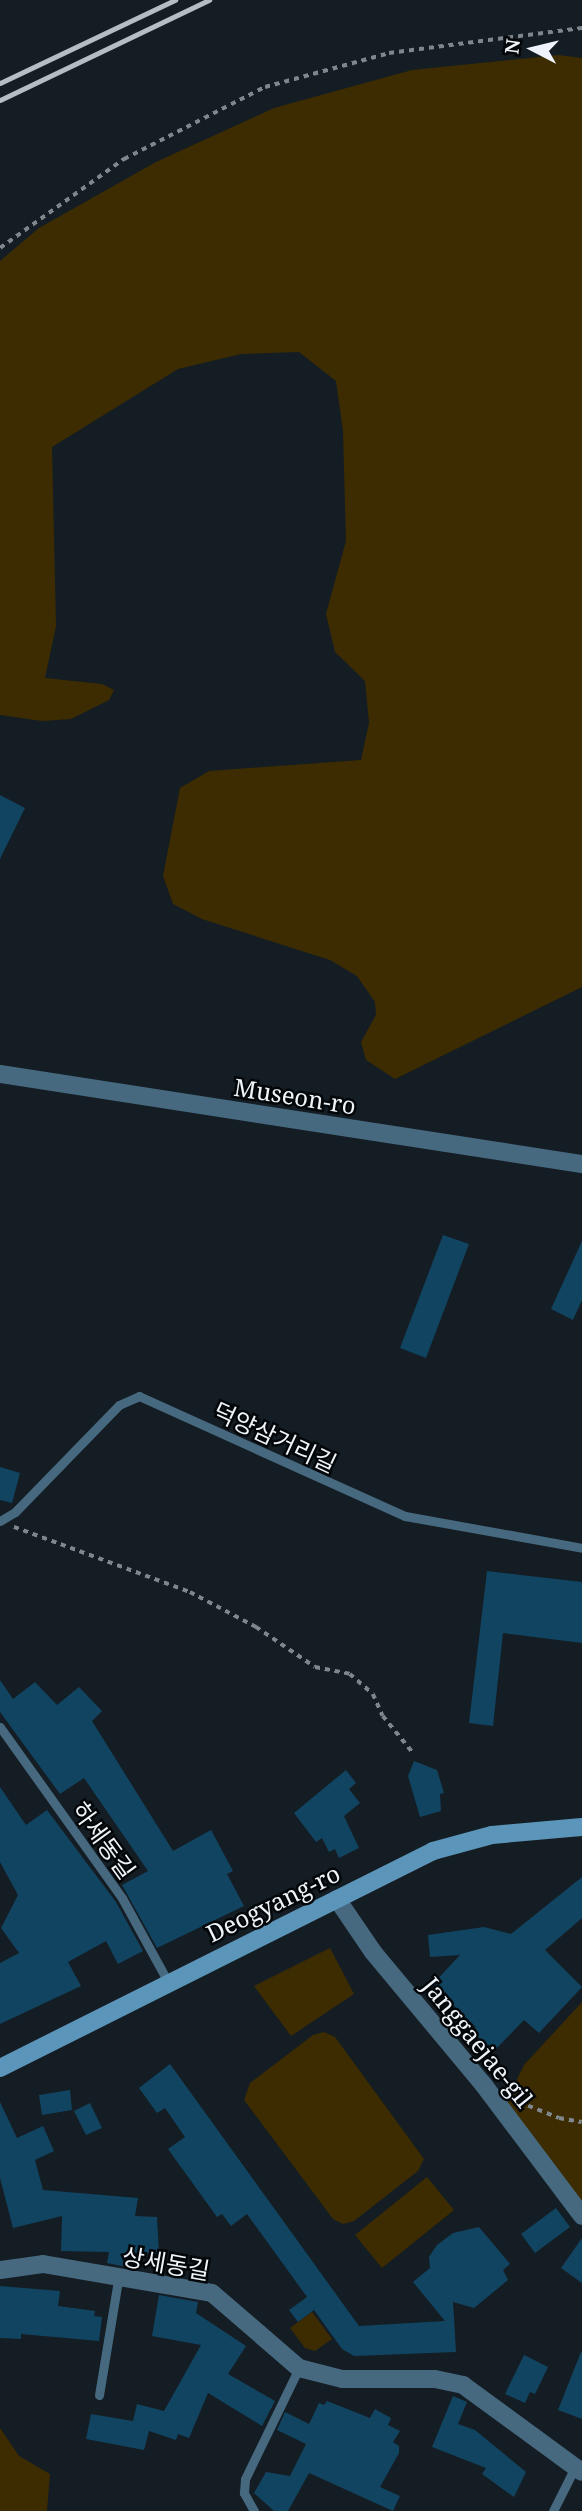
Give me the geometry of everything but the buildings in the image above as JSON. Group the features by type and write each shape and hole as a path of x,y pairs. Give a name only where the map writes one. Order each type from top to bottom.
{"main road":[{"name":"Deogyang-ro","path":"0,2068 168,1982 457,1843 512,1832 582,1827"}],"street":[{"name":"Museon-ro","path":"0,1074 582,1164"},
{"name":"Janggaejae-gil","path":"337,1899 373,1952 483,2084 582,2216"},
{"name":"상세동길","path":"0,2270 43,2264 118,2280 212,2293 299,2368 342,2379 435,2379 463,2385 579,2469"}],"lane":[{"name":"덕양삼거리길","path":"0,1521 15,1512 119,1405 139,1396 405,1516 582,1548"},
{"name":"하세동길","path":"0,1727 122,1898 168,1982"},
{"path":"99,2395 118,2280"},
{"path":"254,2511 244,2493 245,2479 299,2368"},
{"name":"상세동길","path":"553,2511 579,2469"}],"path":[{"path":"0,248 124,159 265,87 389,53 582,27"},
{"path":"12,1527 190,1592 256,1627 315,1667 350,1674 373,1694 383,1716 414,1754"},
{"path":"483,2084 559,2118 582,2122"}],"shaded area":[{"path":"558,55 582,58 582,987 395,1079 366,1060 361,1042 376,1015 375,1002 357,976 330,960 202,919 173,904 163,876 180,788 209,771 361,760 369,723 365,681 335,652 326,614 346,541 343,431 336,381 299,352 241,354 178,369 52,447 56,626 45,678 102,684 114,690 109,700 71,719 42,721 0,715 0,261 39,228 156,162 274,108 412,70"},
{"path":"330,1948 354,1994 291,2036 254,1986"},
{"path":"582,2002 582,2216 502,2110 524,2065"},
{"path":"324,2032 335,2037 424,2159 418,2171 354,2221 343,2224 333,2219 244,2100 250,2083 313,2035"},
{"path":"427,2177 454,2210 382,2268 355,2235"},
{"path":"312,2312 332,2339 315,2351 305,2348 290,2328"},
{"path":"0,2428 19,2456 50,2474 47,2511 0,2511"}],"railway":[{"path":"0,83 175,0"},
{"path":"0,100 209,0"}]}
